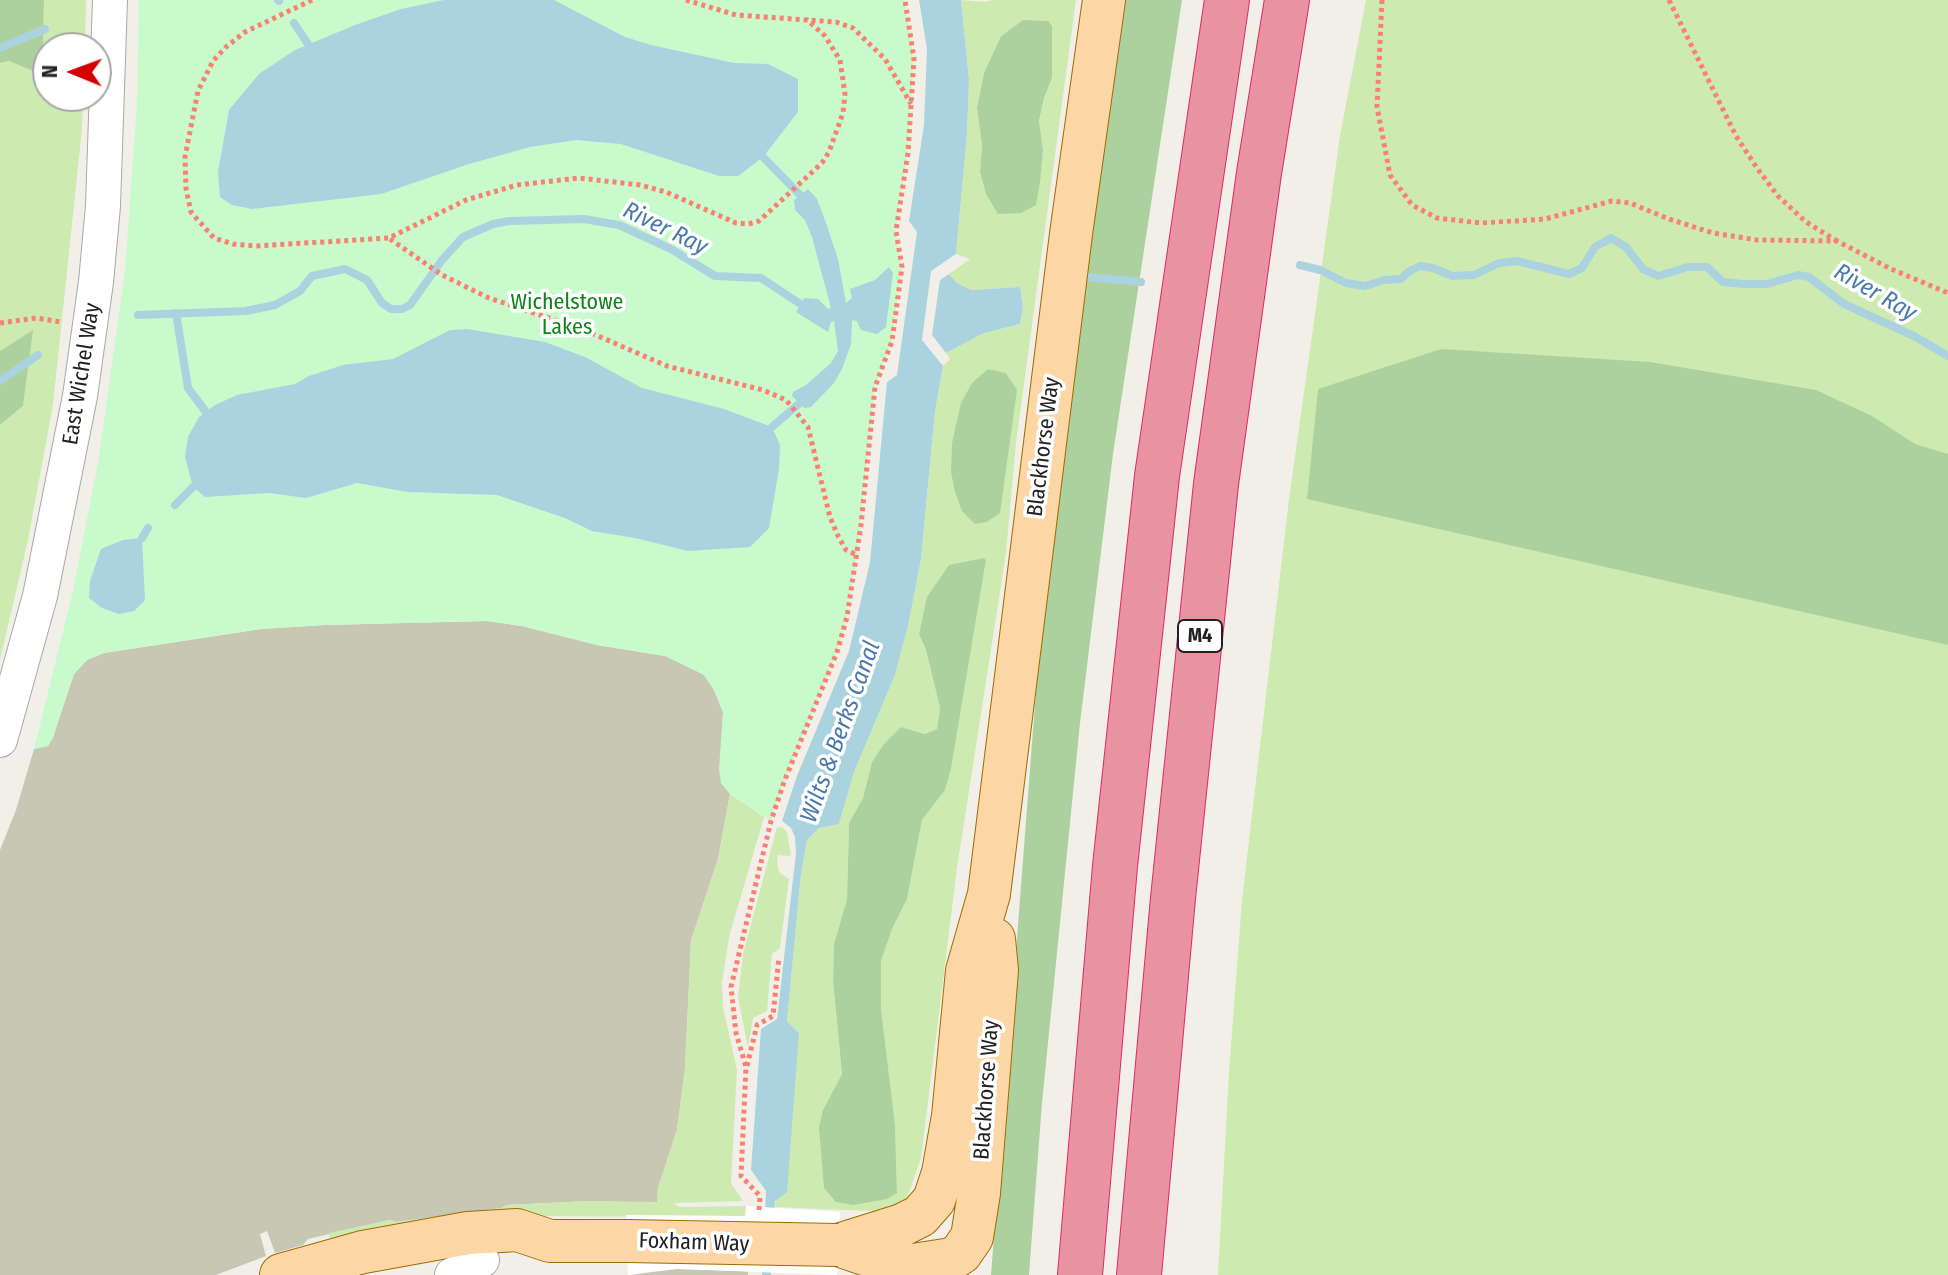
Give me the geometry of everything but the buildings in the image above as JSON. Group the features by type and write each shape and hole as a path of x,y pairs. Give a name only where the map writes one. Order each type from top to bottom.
{"highway":[{"path":"1080,1275 1115,866 1155,492 1227,0"},
{"name":"M4","path":"1139,1275 1173,898 1216,484 1259,173 1287,0"}],"main road":[{"name":"Blackhorse Way","path":"929,1204 953,1116 967,971 989,894 1071,234 1104,0"},
{"name":"Blackhorse Way","path":"954,1258 979,1193 997,970 989,894"},
{"name":"Foxham Way","path":"838,1245 902,1225 929,1204"},
{"name":"Foxham Way","path":"372,1267 482,1231 517,1230 550,1241 838,1245 882,1260 913,1265 954,1258"},
{"name":"Foxham Way","path":"281,1275 372,1267 467,1267 508,1257 550,1241"}],"lane":[{"name":"East Wichel Way","path":"0,740 25,656 56,524 90,326 107,142 110,0"},
{"path":"929,1204 954,1258"}],"path":[{"path":"312,0 245,32 213,61 198,91 185,157 186,189 191,212 214,238 256,246 389,238 466,200 517,185 579,178 640,185 666,192 736,223 748,224 768,215 805,181 829,152 843,113 845,94 840,60 825,36 806,19"},
{"path":"686,0 736,15 836,22 853,28 885,59 911,105"},
{"path":"746,1067 732,1012 731,987 735,963 784,782 837,652 847,617 857,555 875,387 892,341 902,267 896,231 908,153 914,59 905,0"},
{"path":"1382,0 1377,107 1390,175 1412,205 1437,218 1481,223 1545,219 1612,201 1630,203 1713,233 1757,240 1837,241"},
{"path":"1669,0 1736,136 1778,196 1806,222 1837,241 1891,269 1948,293"},
{"path":"389,238 442,275 489,298 582,329 667,366 763,390 786,400 801,416 816,452 830,517 846,550 857,555"},
{"path":"0,323 36,318 90,326"},
{"path":"759,1212 760,1196 741,1176 746,1067 757,1025 773,1016 779,957"}],"shaded area":[{"path":"487,621 686,662 704,675 723,712 721,783 730,794 718,859 691,941 685,1069 677,1130 658,1188 657,1203 590,1201 507,1205 396,1222 390,1220 308,1239 303,1245 275,1253 267,1231 260,1234 266,1256 216,1275 0,1275 0,850 16,810 34,749 48,746 74,674 87,660 104,653 261,629"},
{"path":"677,1269 748,1271 748,1275 632,1275"}],"green space":[{"path":"0,0 44,0 43,32 32,32 32,71 9,61 0,63"},
{"path":"44,0 86,0 85,32 43,32"},
{"name":"Wichelstowe Lakes","path":"139,0 905,0 914,59 908,153 896,231 902,267 892,341 875,387 857,555 847,617 837,652 771,821 730,794 721,783 723,712 704,675 665,656 487,621 261,629 104,653 87,660 74,674 53,738 48,746 34,749 72,595 98,463 125,271 137,103"},
{"path":"961,0 1076,0 1016,443 1006,553 957,868 921,1158 907,1198 891,1212 775,1207 799,1033 787,1021 807,840 819,828 839,824 854,772 895,675 921,559 935,411 943,366 950,359 946,353 984,333 1020,324 1023,307 1020,287 971,290 957,283 949,274 970,259 956,254 969,80","holes":["1023,20 1052,26 1052,78 1039,122 1043,150 1036,205 986,194 980,172 982,145 977,108 984,73 1001,36","984,558 951,769 945,790 922,820 907,899 881,961 881,1009 895,1124 897,1192 887,1199 823,1110 842,1074 833,981 834,944 847,899 849,823 863,798 872,762 901,727 925,734 937,729 940,708 919,634"]},
{"path":"1126,0 1182,0 1113,454 1080,723 1042,1103 1029,1275 991,1275 1036,691 1093,221"},
{"path":"1366,0 1948,0 1948,1275 1218,1275 1242,900 1289,499 1340,136"},
{"path":"1023,20 1048,21 1052,26 1052,78 1039,121 1043,150 1040,182 1036,205 1021,213 998,214 986,194 980,172 982,145 977,108 984,73 1001,36"},
{"path":"9,61 32,71 32,112 83,112 53,405 28,540 0,660 0,425 23,406 32,331 0,351 0,63"},
{"path":"33,330 23,406 0,425 0,351"},
{"path":"1441,349 1650,362 1816,390 1872,416 1915,444 1948,454 1948,645 1307,499 1318,389"},
{"path":"988,369 1006,373 1017,390 1000,513 987,522 975,524 962,511 955,492 951,472 952,443 961,403 972,383"},
{"path":"984,558 951,769 945,790 922,820 907,899 881,961 881,1009 895,1124 897,1193 887,1199 853,1205 836,1202 824,1188 819,1127 823,1110 842,1074 833,981 834,944 847,899 849,823 863,798 872,762 884,744 901,727 925,734 937,729 940,708 919,634 927,597 949,565"},
{"path":"730,794 764,817 729,937 722,983 723,1007 737,1070 731,1183 743,1201 674,1203 679,1207 746,1206 746,1217 520,1216 331,1246 329,1233 390,1220 396,1222 507,1205 657,1202 658,1188 677,1130 685,1069 691,941 718,859"},
{"path":"777,827 787,832 791,856 778,855 777,859 779,872 789,879 780,948 772,954 767,1011 753,1018 748,1048 738,997 743,954"}],"water":[{"path":"444,0 554,0 625,37 651,45 734,63 768,64 798,79 798,112 763,157 738,176 719,176 621,144 576,140 530,147 381,194 252,209 232,205 220,197 218,172 229,110 259,74 295,50 355,25 401,9"},
{"name":"Wilts & Berks Canal","path":"919,0 961,0 969,80 956,254 931,271 922,340 943,366 935,411 921,559 895,675 854,772 839,824 819,828 807,840 787,1021 799,1033 787,1192 775,1201 771,1275 762,1275 766,1191 751,1170 761,1029 777,1019 796,853 795,837 791,828 782,821 797,776 849,651 870,562 887,382 897,375 917,232 909,221 924,125 927,49"},
{"path":"808,189 817,199 838,259 846,303 852,298 850,289 875,280 889,267 893,273 886,327 877,334 861,330 857,321 852,320 851,344 842,369 834,383 811,407 804,408 792,396 793,392 831,363 838,351 834,321 828,332 796,312 804,298 818,299 828,309 831,308 812,237 805,220 795,210 794,200"},
{"path":"949,274 957,283 971,290 1020,287 1023,307 1020,324 984,333 946,353 932,335 940,280"},
{"path":"467,329 545,342 585,357 642,388 724,409 772,427 780,445 769,528 750,547 688,551 592,531 565,518 497,495 408,492 357,483 306,498 270,493 205,497 193,487 185,457 188,437 199,417 215,405 237,395 295,384 343,365 393,359 450,330"},
{"path":"142,538 145,600 134,611 119,614 102,608 89,598 90,581 101,549 123,540"}],"pier":[{"path":"746,1206 840,1212 837,1275 677,1269 628,1275 626,1215 745,1216"}],"waterway":[{"path":"294,23 308,44"},
{"path":"0,48 45,29"},
{"path":"763,157 807,202"},
{"name":"River Ray","path":"138,315 246,311 275,305 300,291 312,276 345,269 367,280 382,303 391,309 402,309 410,305 442,260 463,237 493,224 509,221 584,219 619,225 671,249 715,276 761,278 808,309"},
{"name":"River Ray","path":"1300,265 1320,270 1346,283 1365,286 1401,279 1420,266 1452,276 1474,275 1499,263 1517,261 1569,274 1582,268 1595,247 1611,238 1626,247 1643,269 1658,276 1688,267 1707,267 1723,282 1743,284 1767,284 1798,275 1809,277 1844,304 1914,336 1948,356"},
{"name":"River Ray","path":"1088,277 1141,282"},
{"path":"176,313 188,388 206,412"},
{"name":"River Ray","path":"0,381 38,355"},
{"path":"772,427 808,396"},
{"path":"175,505 193,487"},
{"path":"142,538 148,528"}]}
